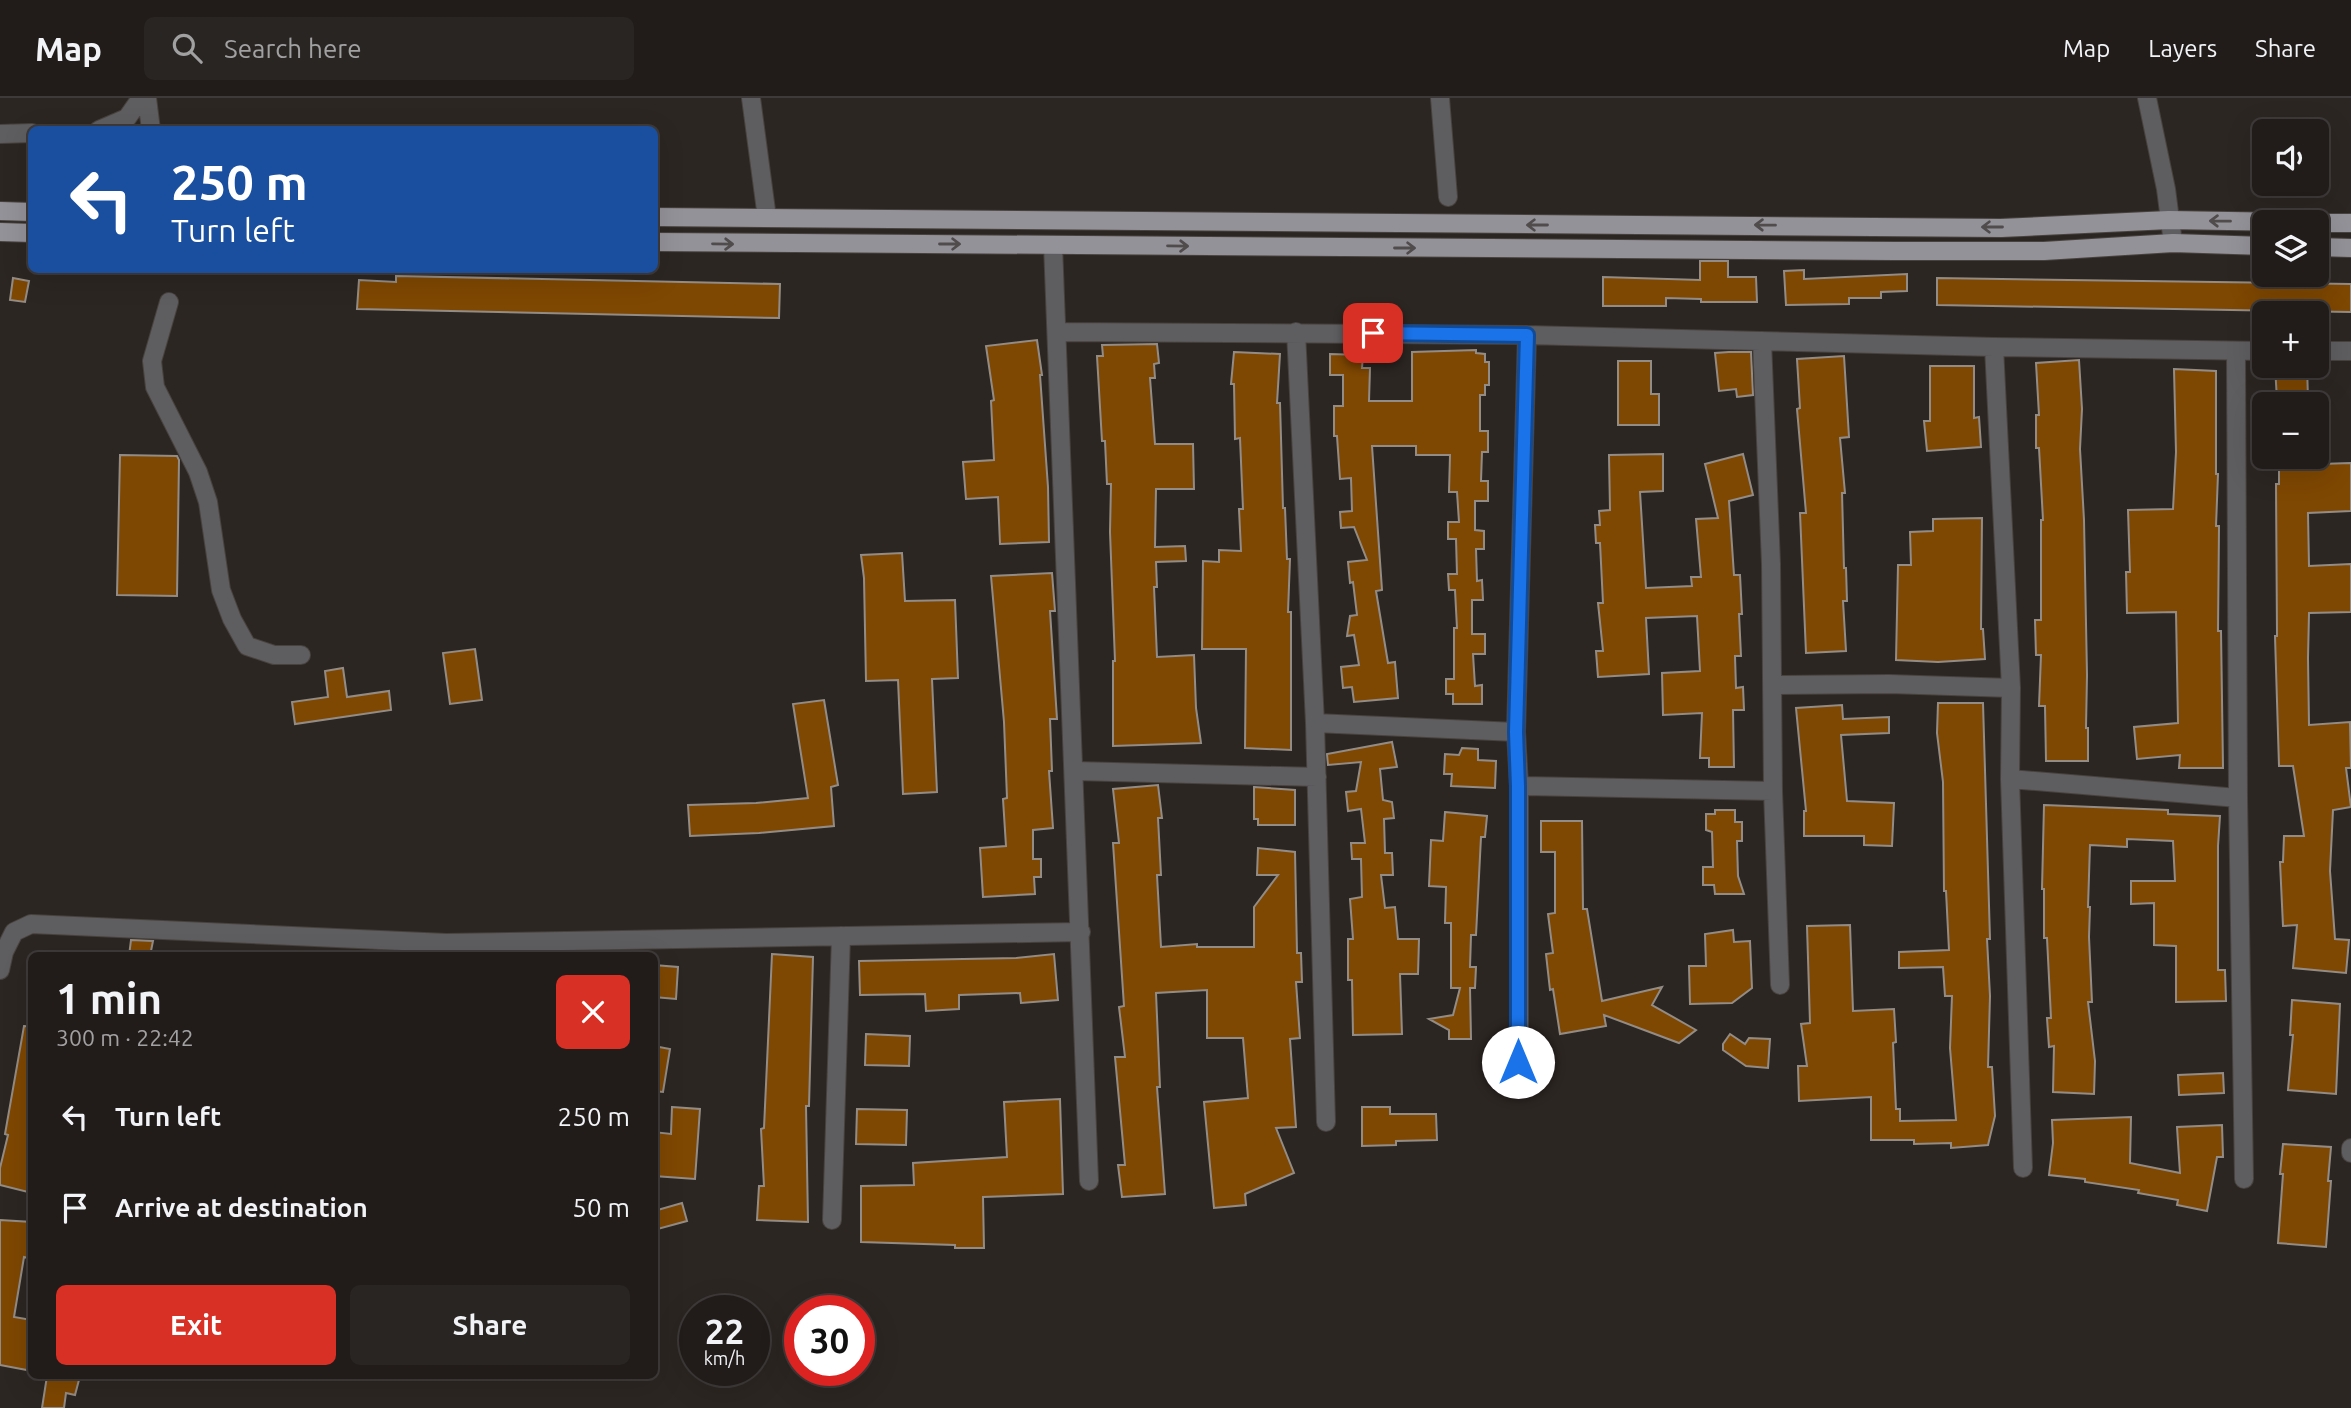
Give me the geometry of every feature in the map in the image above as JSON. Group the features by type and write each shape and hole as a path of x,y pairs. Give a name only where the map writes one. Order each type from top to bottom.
{"main road":[{"path":"0,211 28,212"},
{"path":"658,217 2001,228 2169,220 2252,221"},
{"path":"2329,223 2351,223"},
{"path":"0,232 28,233"},
{"path":"658,242 1896,251 2044,251 2173,243 2252,246"},
{"path":"2329,247 2351,248"}],"street":[{"path":"108,126 127,118 141,98"},
{"path":"147,98 150,126"},
{"path":"751,98 767,218"},
{"path":"1440,98 1448,197"},
{"path":"2147,98 2166,189 2173,243"},
{"path":"0,134 28,133"},
{"path":"1053,245 1089,1181"},
{"path":"169,302 152,361 155,387 208,502 221,590 232,619 247,646 274,655 301,655"},
{"path":"1057,332 1527,335 2252,351"},
{"path":"1296,332 1315,723 1326,1122"},
{"path":"1518,1062 1516,732 1527,335"},
{"path":"1762,341 1771,564 1773,791 1780,985"},
{"path":"1994,347 2011,688 2010,779 2024,1168"},
{"path":"2236,351 2238,798 2244,1179"},
{"path":"2329,351 2351,351"},
{"path":"1773,685 1889,684 2011,688"},
{"path":"1315,723 1516,732"},
{"path":"1074,771 1317,777"},
{"path":"2010,779 2238,798"},
{"path":"1518,786 1773,791"},
{"path":"0,970 13,932 31,924 370,948 446,943 614,948 841,936 1081,932"},
{"path":"832,1220 841,936"}],"building":[{"path":"1700,261 1728,261 1728,277 1756,277 1757,302 1701,302 1701,299 1666,298 1666,306 1603,306 1603,277 1700,280"},
{"path":"1804,270 1804,279 1907,274 1907,291 1881,292 1881,298 1849,298 1849,304 1786,305 1784,271"},
{"path":"396,276 780,284 779,318 357,309 359,280 396,282"},
{"path":"13,278 29,281 25,302 10,300"},
{"path":"1937,278 2252,283 2252,287 2329,287 2329,284 2351,284 2351,312 2329,312 2329,301 2252,301 2252,310 1937,305"},
{"path":"1037,340 1042,375 1049,542 1000,544 998,497 966,499 963,462 994,460 991,401 994,400 986,346"},
{"path":"1157,344 1159,363 1154,364 1155,378 1150,378 1155,444 1193,444 1194,489 1156,489 1155,547 1185,546 1186,561 1156,562 1157,587 1154,587 1157,657 1194,655 1196,708 1201,743 1113,746 1115,661 1111,484 1107,484 1105,441 1102,441 1097,356 1103,356 1102,345"},
{"path":"1476,350 1476,353 1485,354 1485,362 1489,362 1489,385 1485,385 1485,395 1480,395 1480,431 1488,431 1488,452 1482,452 1481,481 1488,481 1488,501 1475,501 1475,530 1484,531 1484,549 1476,549 1477,581 1482,580 1483,600 1472,600 1472,634 1485,634 1485,654 1473,654 1475,686 1482,685 1482,704 1453,704 1453,694 1446,694 1446,679 1454,679 1454,628 1457,628 1455,590 1449,590 1448,574 1457,574 1456,539 1448,539 1448,522 1459,522 1457,492 1449,492 1450,455 1416,455 1416,446 1372,446 1382,590 1376,591 1388,663 1395,662 1398,698 1354,702 1352,687 1343,688 1341,667 1359,665 1354,635 1347,636 1350,616 1357,615 1348,562 1367,560 1354,527 1341,528 1340,512 1352,511 1351,478 1340,479 1337,436 1334,436 1334,406 1343,406 1343,375 1330,375 1330,354 1363,355 1362,368 1370,368 1369,401 1412,401 1412,352"},
{"path":"1234,352 1280,354 1277,403 1280,403 1287,559 1290,559 1288,612 1291,612 1291,750 1245,748 1246,649 1202,649 1203,561 1219,562 1219,550 1241,551 1239,509 1243,509 1240,438 1235,439 1234,384 1231,384"},
{"path":"1751,352 1753,395 1737,397 1736,389 1719,391 1715,353"},
{"path":"1844,356 1849,437 1840,438 1845,493 1842,493 1847,601 1843,601 1846,651 1806,653 1800,513 1806,513 1797,409 1800,408 1797,359"},
{"path":"2079,360 2088,761 2046,761 2045,706 2039,706 2041,655 2036,655 2035,620 2041,620 2043,520 2039,448 2036,448 2036,415 2039,415 2036,363"},
{"path":"1618,361 1651,361 1651,394 1659,394 1659,425 1618,425"},
{"path":"1930,366 1974,366 1974,418 1979,417 1981,447 1927,451 1924,421 1930,421"},
{"path":"2174,369 2216,371 2216,526 2219,526 2218,631 2221,631 2223,768 2179,768 2180,755 2137,759 2134,727 2178,723 2176,612 2127,613 2126,572 2130,572 2128,510 2173,509 2176,452"},
{"path":"2276,378 2307,378 2308,392 2277,392"},
{"path":"1663,454 1663,491 1640,492 1646,588 1692,586 1691,577 1701,577 1696,519 1718,518 1705,464 1743,454 1753,495 1729,501 1734,575 1740,575 1742,614 1739,614 1741,656 1735,656 1736,688 1743,687 1744,710 1733,710 1734,767 1709,767 1709,758 1700,758 1702,713 1663,715 1662,673 1700,671 1697,616 1646,618 1649,674 1598,677 1596,651 1603,651 1598,603 1603,603 1600,543 1596,543 1595,525 1600,525 1599,511 1610,510 1609,455"},
{"path":"120,455 177,456 179,460 177,596 117,595"},
{"path":"2351,463 2351,511 2308,513 2309,566 2351,564 2351,612 2309,613 2309,725 2350,722 2351,768 2346,768 2351,807 2333,810 2330,871 2335,939 2349,940 2346,973 2293,968 2297,925 2283,926 2280,862 2283,862 2284,836 2304,836 2293,766 2279,766 2275,636 2276,484 2279,484 2279,469 2329,469 2329,464"},
{"path":"1982,518 1981,629 1985,659 1938,662 1896,660 1898,565 1911,565 1910,532 1933,531 1933,519"},
{"path":"902,553 905,601 955,600 958,678 932,679 937,792 903,794 898,680 866,681 861,555"},
{"path":"1052,573 1055,611 1050,611 1057,719 1050,719 1052,771 1049,771 1053,828 1033,830 1033,859 1041,859 1041,877 1034,877 1035,894 983,897 980,848 1006,846 1003,799 1007,798 1004,722 991,576"},
{"path":"475,649 482,700 450,704 443,653"},
{"path":"343,668 347,697 389,691 391,710 295,724 292,702 328,697 325,671"},
{"path":"824,700 838,785 831,787 834,826 690,836 688,805 808,798 793,704"},
{"path":"1938,703 1983,703 1990,939 1987,939 1990,996 1988,1067 1992,1067 1995,1116 1988,1145 1951,1148 1951,1143 1914,1144 1914,1140 1871,1140 1871,1097 1799,1101 1798,1066 1807,1066 1801,1024 1810,1023 1807,926 1850,925 1853,1011 1894,1009 1896,1109 1900,1109 1900,1121 1956,1120 1950,1048 1952,996 1945,996 1943,967 1899,968 1899,952 1949,950 1944,891 1943,782 1937,733"},
{"path":"1842,705 1843,719 1889,717 1889,733 1841,735 1847,801 1894,803 1892,846 1864,845 1864,836 1804,836 1806,811 1796,708"},
{"path":"1392,742 1397,767 1380,769 1383,800 1392,802 1394,818 1384,819 1385,853 1392,853 1393,875 1381,875 1385,908 1395,907 1398,939 1419,939 1418,974 1400,974 1402,1034 1353,1035 1352,980 1348,980 1348,939 1353,939 1350,899 1362,897 1361,859 1352,859 1351,843 1365,843 1361,809 1348,811 1346,792 1356,791 1361,762 1328,765 1327,754"},
{"path":"1462,748 1478,749 1478,760 1496,761 1495,788 1451,786 1452,774 1444,774 1445,754 1459,755"},
{"path":"1158,785 1162,818 1158,818 1161,875 1157,875 1161,947 1197,944 1197,947 1254,947 1254,907 1278,875 1257,875 1258,848 1295,852 1297,953 1301,953 1302,982 1296,982 1300,1038 1290,1039 1296,1127 1276,1128 1294,1173 1245,1194 1246,1205 1214,1208 1204,1102 1248,1098 1243,1038 1207,1038 1207,990 1156,993 1160,1087 1157,1087 1165,1194 1122,1197 1118,1165 1125,1165 1115,1057 1125,1057 1119,1007 1124,1006 1113,843 1119,843 1113,789"},
{"path":"1254,787 1295,790 1295,825 1258,825 1258,819 1254,819"},
{"path":"2044,805 2168,810 2168,814 2220,816 2218,970 2225,970 2226,1001 2176,1002 2176,946 2154,945 2154,903 2131,904 2131,881 2175,881 2173,841 2127,839 2127,847 2090,845 2088,907 2092,1002 2088,1002 2095,1061 2094,1094 2053,1092 2054,1046 2049,1047 2047,1018 2051,1018 2042,889"},
{"path":"1715,810 1735,810 1735,822 1742,822 1742,841 1737,841 1738,876 1744,894 1715,894 1714,885 1703,885 1703,867 1713,867 1712,832 1706,830 1706,814 1715,814"},
{"path":"1445,812 1487,816 1485,837 1481,837 1476,935 1471,935 1470,967 1476,967 1475,988 1470,988 1471,1039 1449,1039 1449,1030 1429,1019 1453,1015 1460,988 1451,988 1451,923 1445,923 1446,887 1429,886 1431,840 1443,841"},
{"path":"1541,821 1582,821 1583,909 1587,909 1602,1001 1662,987 1652,1005 1696,1030 1679,1043 1604,1015 1606,1026 1560,1034 1553,989 1550,990 1546,954 1553,953 1548,914 1555,913 1555,852 1541,852"},
{"path":"1733,930 1734,942 1750,941 1752,988 1732,1003 1690,1004 1689,966 1706,966 1705,934"},
{"path":"131,940 153,941 151,952 130,952"},
{"path":"772,954 813,957 809,1106 806,1106 808,1222 757,1220 759,1186 764,1186 761,1129 764,1128"},
{"path":"1054,954 1058,1000 1021,1003 1020,993 959,995 959,1009 926,1011 925,994 860,995 859,961 1016,958"},
{"path":"658,965 678,967 676,999 658,997"},
{"path":"2292,1000 2340,1004 2336,1094 2288,1090 2293,1035 2290,1035"},
{"path":"24,1026 28,1026 28,1192 0,1185 0,1168 8,1135 5,1134"},
{"path":"866,1034 910,1036 909,1066 865,1065"},
{"path":"1730,1034 1745,1044 1749,1038 1770,1039 1768,1068 1746,1066 1723,1050 1723,1044"},
{"path":"658,1047 670,1049 663,1092 658,1091"},
{"path":"2223,1073 2224,1093 2179,1095 2178,1075"},
{"path":"1060,1099 1063,1194 983,1197 984,1248 861,1242 861,1186 914,1185 913,1163 1007,1157 1004,1102"},
{"path":"672,1107 700,1109 695,1179 658,1176 658,1132 671,1134"},
{"path":"1362,1107 1390,1107 1390,1114 1436,1114 1437,1140 1396,1141 1396,1145 1362,1146"},
{"path":"857,1109 907,1110 906,1145 856,1144"},
{"path":"2131,1117 2130,1163 2180,1173 2177,1127 2222,1125 2223,1157 2217,1157 2207,1211 2177,1205 2178,1200 2138,1193 2139,1190 2049,1175 2053,1143 2052,1120"},
{"path":"2283,1144 2331,1147 2326,1247 2278,1243"},
{"path":"682,1203 687,1221 658,1229 658,1210"},
{"path":"0,1220 28,1222 28,1258 24,1257 14,1317 28,1319 28,1370 0,1365"},
{"path":"47,1379 79,1379 75,1395 66,1393 64,1408 42,1408"}],"route":[{"path":"1373,333 1527,335 1516,732 1518,1062"}]}
